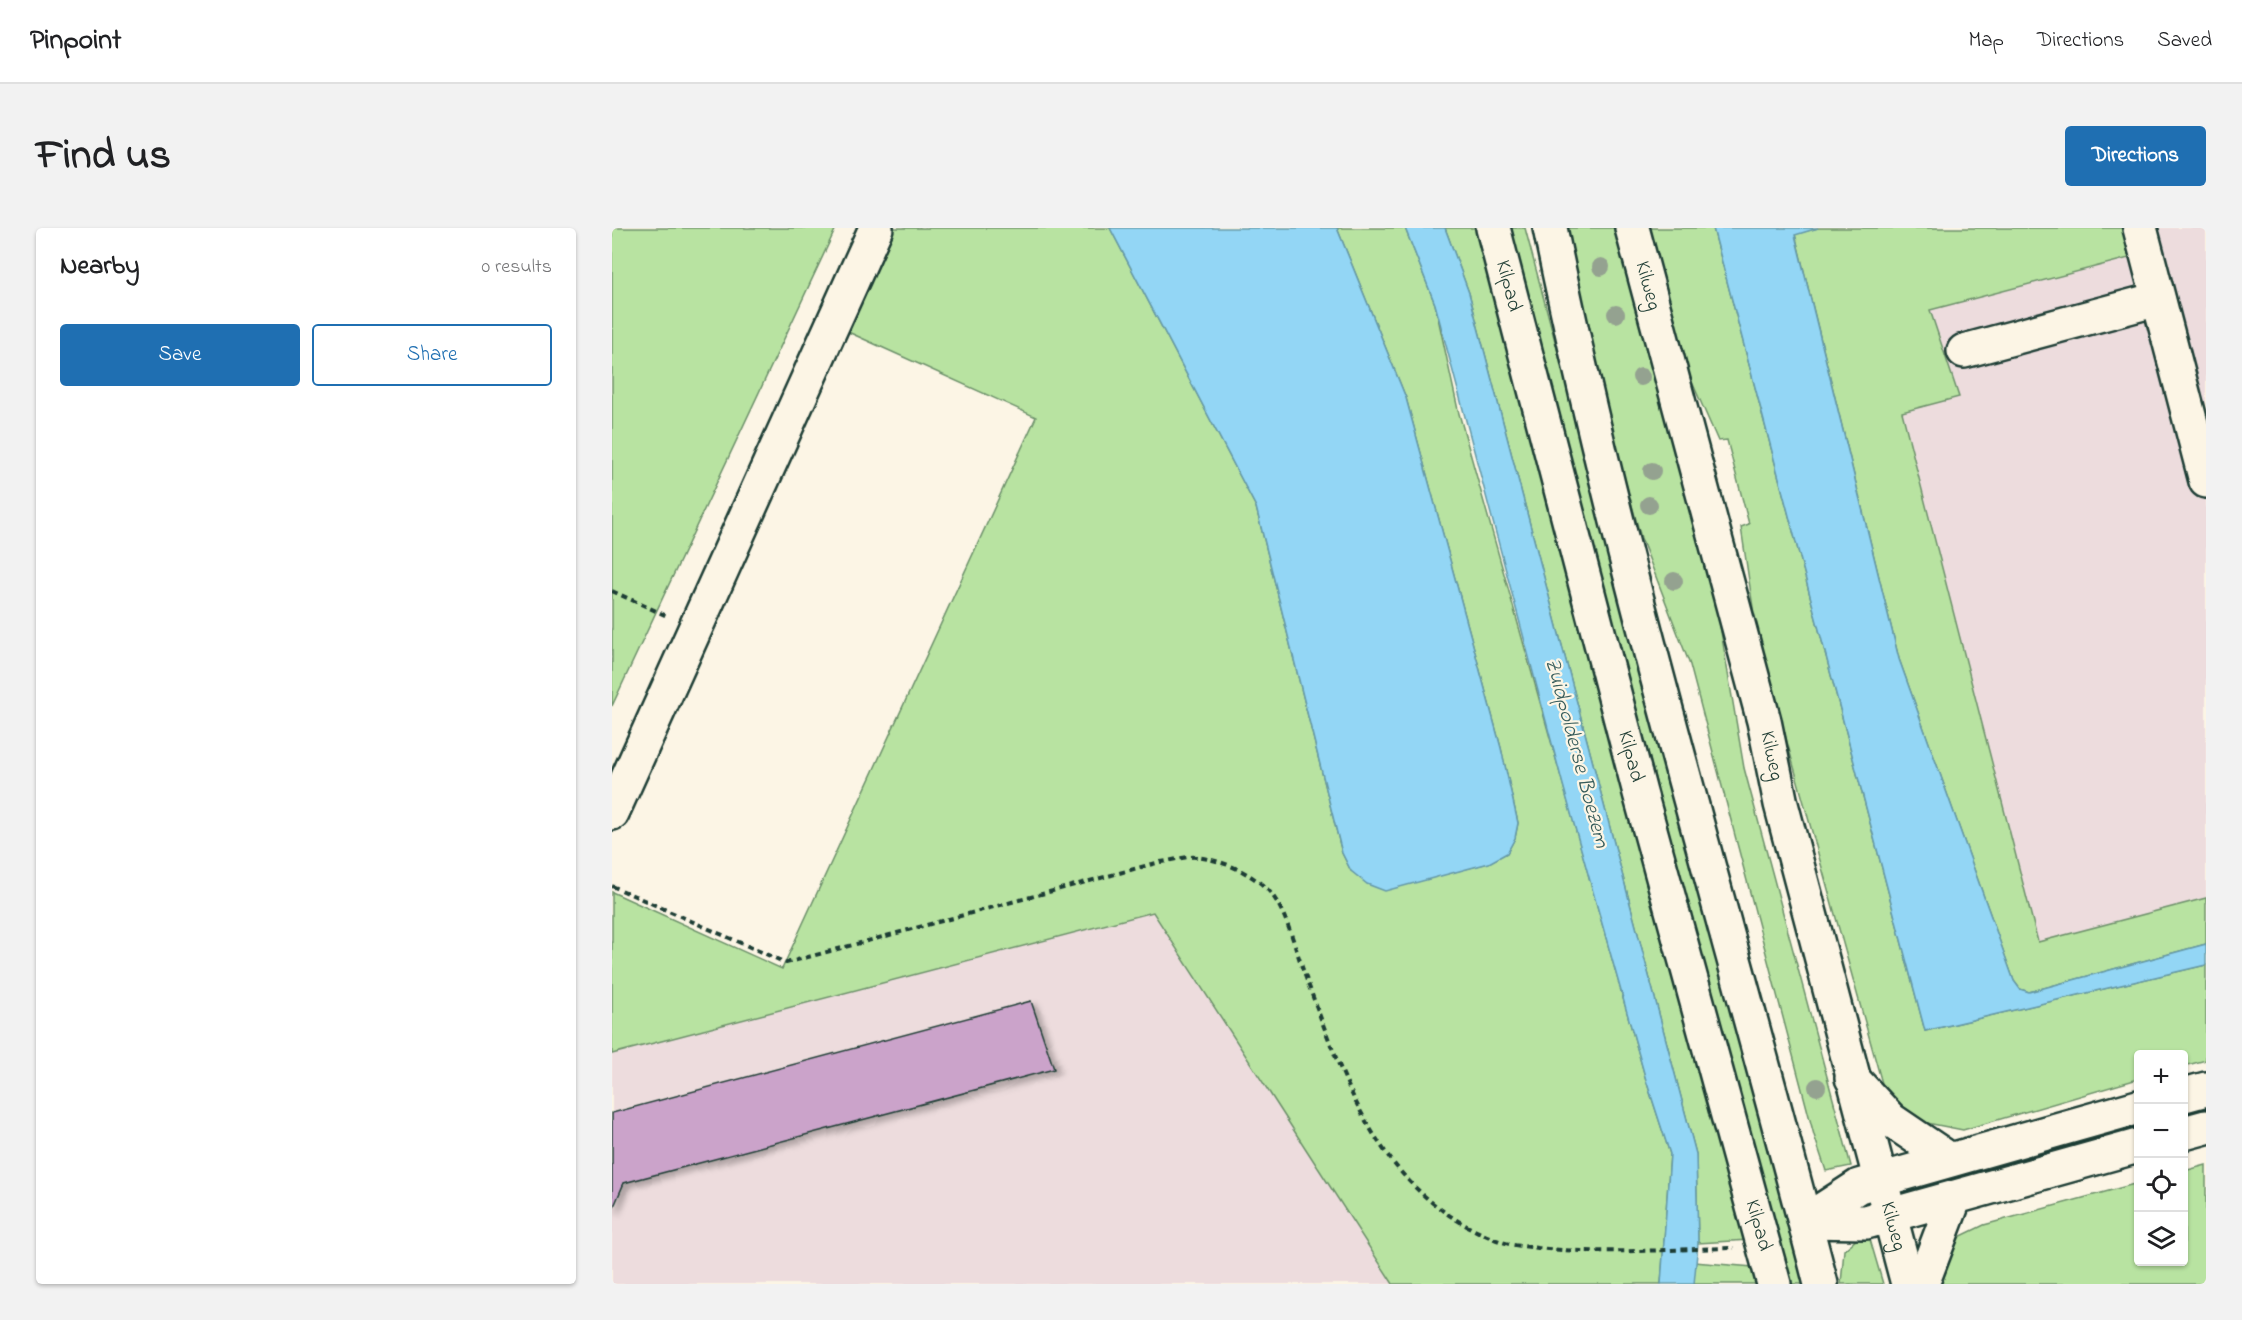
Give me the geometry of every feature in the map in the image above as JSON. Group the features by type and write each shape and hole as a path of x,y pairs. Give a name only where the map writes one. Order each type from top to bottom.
{"main road":[{"path":"612,813 876,228"},
{"name":"Kilpad","path":"1493,228 1640,793 1774,1284"},
{"path":"1550,228 1583,382 1821,1284"},
{"name":"Kilweg","path":"1632,228 1764,721 1781,804 1908,1284"},
{"path":"2140,228 2206,482"},
{"path":"1964,351 2158,299"},
{"path":"1852,1078 1890,1120 1950,1160"},
{"path":"2188,1094 2206,1089"},
{"path":"1805,1221 1859,1186 2134,1108"},
{"path":"2188,1132 2206,1127"},
{"path":"1805,1221 1866,1222 2134,1147"},
{"path":"1922,1284 1955,1197"}],"path":[{"path":"612,591 696,628"},
{"path":"612,886 786,963 1160,862 1195,857 1238,868 1268,889 1284,916 1324,1027 1360,1114 1386,1157 1424,1196 1461,1224 1504,1244 1568,1251 1709,1248"}],"shaded area":[{"path":"1788,228 2206,228 2206,950 2011,1002 1906,712"},
{"path":"1153,912 1393,1284 612,1284 612,1054"}],"green space":[{"path":"612,228 836,228 612,706"},
{"path":"892,228 1110,228 1256,507 1342,853 1351,871 1385,890 1488,863 1507,853 1515,838 1518,823 1501,748 1406,398 1337,228 1405,228 1435,304 1458,410 1646,1080 1670,1154 1661,1284 1393,1284 1153,912 612,1054 612,892 782,969 1036,417 846,331"},
{"path":"1445,228 1478,228 1749,1240 1698,1243 1696,1154 1469,293"},
{"path":"1510,228 1525,228 1805,1284 1788,1284"},
{"path":"1568,228 1615,228 1717,608 1744,768 1851,1166 1826,1171 1814,1135 1690,665 1641,538 1607,415 1576,282"},
{"path":"1648,228 1713,228 1925,1031 2206,965 2206,1060 2188,1065 2188,1050 2134,1050 2134,1080 1963,1130 1927,1123 1903,1111 1883,1087 1757,634 1741,527 1749,524 1727,440 1718,441 1685,366"},
{"path":"1818,228 2123,228 2129,258 1930,310 1959,397 1902,412 2038,942 2206,898 2206,944 2029,992 2020,989 2014,981 1899,659 1795,234"},
{"path":"2206,1165 2206,1284 1937,1284 1955,1239 1984,1225 2134,1184 2134,1266 2188,1266 2188,1170"},
{"path":"1869,1236 1883,1284 1841,1284 1844,1250 1856,1240"},
{"path":"1694,1262 1753,1267 1756,1284 1694,1284"}],"water":[{"path":"1110,228 1337,228 1406,398 1501,748 1518,823 1515,838 1507,853 1489,863 1385,891 1367,884 1351,871 1342,853 1256,507"},
{"name":"Zuidpolderse Boezem","path":"1405,228 1445,228 1469,293 1696,1154 1698,1243 1694,1284 1661,1284 1670,1154 1646,1080 1563,785 1435,304"},
{"path":"1713,228 1818,228 1795,235 1899,659 2014,981 2020,989 2029,992 2206,944 2206,965 1925,1031"}],"building":[{"path":"1031,1001 1054,1069 624,1183 612,1211 612,1113"}]}
